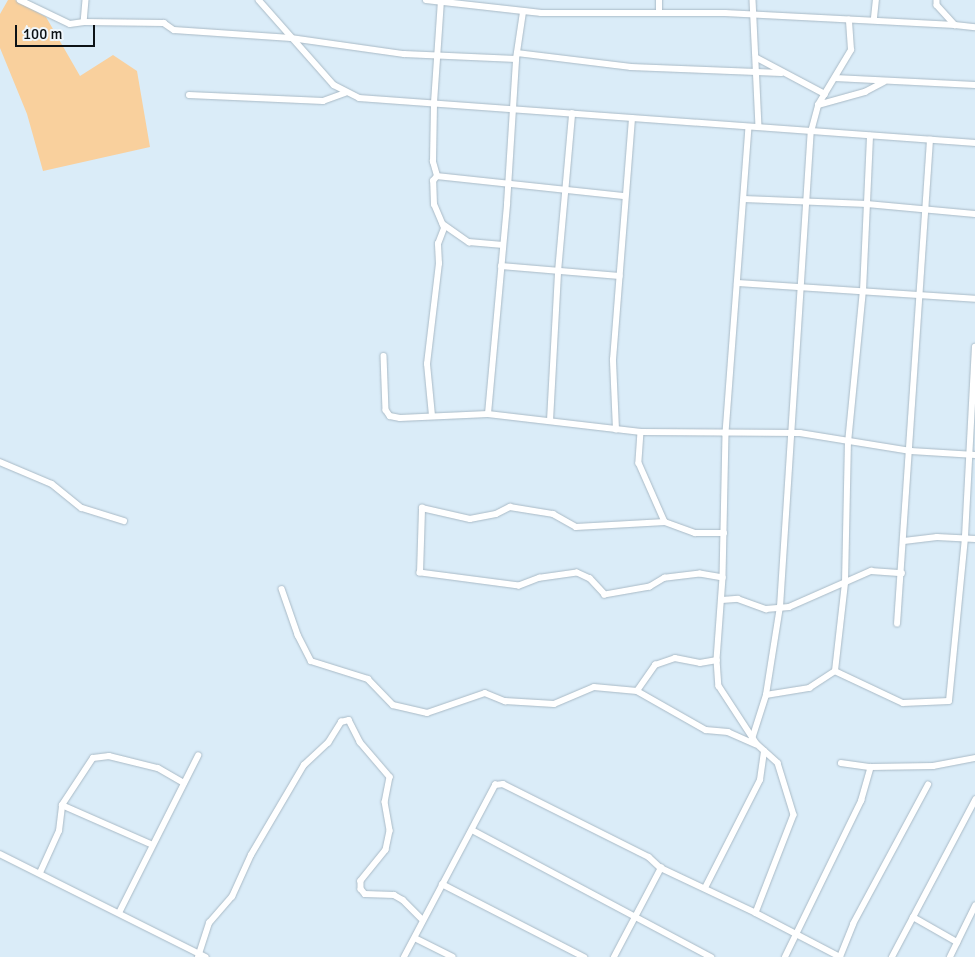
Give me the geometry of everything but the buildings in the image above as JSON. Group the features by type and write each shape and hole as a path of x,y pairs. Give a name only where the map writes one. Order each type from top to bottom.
{"street":[{"path":"20,0 70,24 84,22 164,23 174,30 291,38 313,44 437,55 516,56 631,67 781,73"},
{"path":"84,22 86,0"},
{"path":"259,0 334,85 345,93 376,101 434,103 811,132 975,142"},
{"path":"426,0 523,12 659,11 849,20 874,18 975,27"},
{"path":"659,0 659,11"},
{"path":"753,0 758,71 759,127"},
{"path":"874,18 876,0"},
{"path":"937,0 937,6 955,25"},
{"path":"441,2 434,103 434,162 437,176 434,181 434,205 443,224 469,242 503,245"},
{"path":"488,414 508,182 516,56 523,12"},
{"path":"752,739 766,695 780,607 811,132 818,105 851,50 849,20"},
{"path":"757,58 781,73 825,94"},
{"path":"835,78 975,85"},
{"path":"818,105 865,92 887,81"},
{"path":"189,95 323,101 345,93"},
{"path":"550,422 558,272 572,114"},
{"path":"616,430 613,360 632,119"},
{"path":"749,127 726,434 723,578 717,660 719,686 752,739 778,763 794,815 756,913"},
{"path":"836,671 845,583 848,442 863,291 870,136"},
{"path":"897,624 911,451 930,140"},
{"path":"437,176 508,182 625,196"},
{"path":"744,200 867,204 975,214"},
{"path":"432,416 427,364 443,224"},
{"path":"501,266 620,276"},
{"path":"737,283 800,285 975,299"},
{"path":"836,671 904,703 949,701 965,537 975,347"},
{"path":"384,356 384,387 390,416 488,414 641,432 790,434 911,451 975,455"},
{"path":"641,432 639,463 665,522"},
{"path":"0,462 52,484 82,508 124,521"},
{"path":"723,578 700,574 664,578 650,587 605,595 590,579 577,574 540,578 518,586 420,573 422,508 470,519 496,514 510,507 553,514 576,527 665,522 695,533 724,533"},
{"path":"904,541 965,537 975,539"},
{"path":"722,600 738,599 766,609 780,607 845,583 871,571 902,574"},
{"path":"282,589 298,635 311,661 368,679 393,705 427,713 485,693 506,701 554,704 594,687 637,691 706,730 728,732 752,739"},
{"path":"637,691 655,665 675,658 700,663 717,660"},
{"path":"766,695 809,688 836,671"},
{"path":"198,955 209,923 232,897 251,855 304,764 328,743 341,722 349,720 360,742 390,777 384,802 390,831 386,850 361,881 361,889 365,894 398,898 423,920"},
{"path":"705,888 760,780 764,751"},
{"path":"40,873 59,830 62,804 87,764 99,756 158,768 184,783"},
{"path":"119,913 198,756"},
{"path":"841,763 871,767 933,766 975,758"},
{"path":"785,957 861,800 871,767"},
{"path":"404,957 495,785 503,784 649,857 661,868 797,933 840,957 853,924 928,785"},
{"path":"892,957 975,800"},
{"path":"62,804 153,845"},
{"path":"472,830 711,957"},
{"path":"0,854 119,913 198,955 206,957"},
{"path":"614,957 637,917 661,868"},
{"path":"442,884 584,957"},
{"path":"950,957 975,906"},
{"path":"913,917 957,942"},
{"path":"415,938 453,957"}],"shaded area":[{"path":"8,0 15,0 46,17 80,76 113,55 137,71 150,147 43,171 27,114 0,48 0,14"}]}
